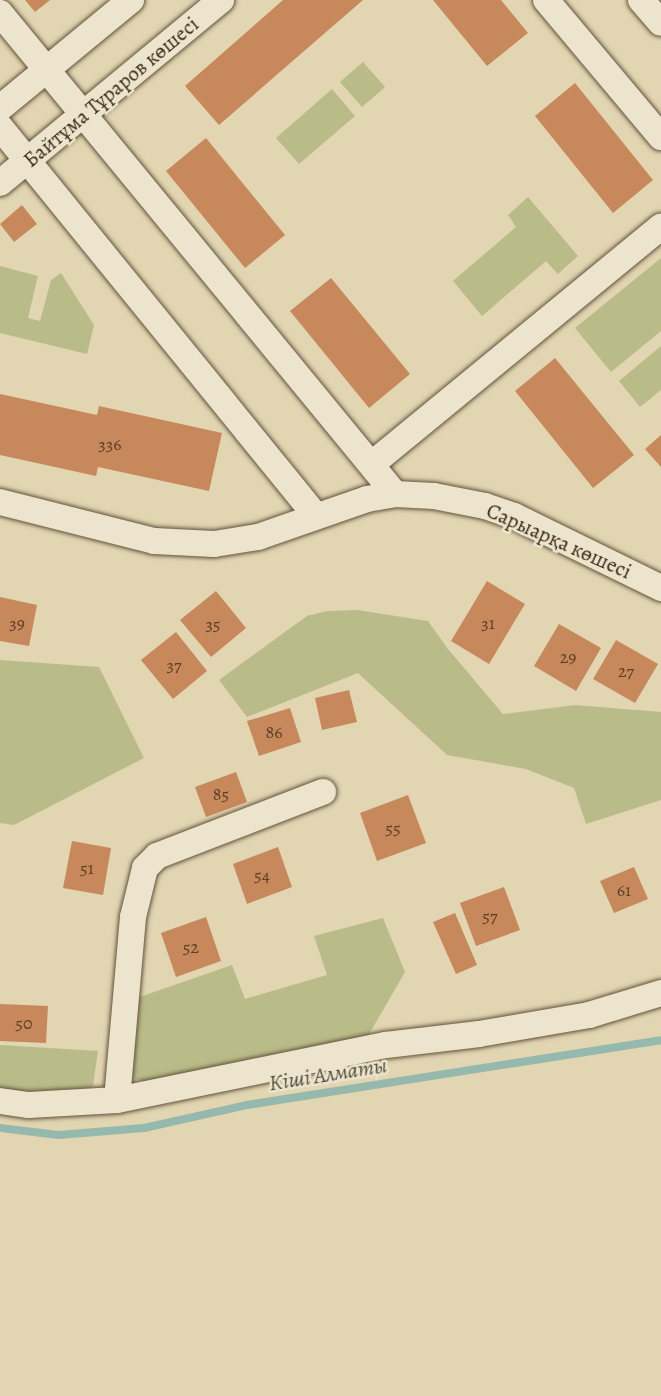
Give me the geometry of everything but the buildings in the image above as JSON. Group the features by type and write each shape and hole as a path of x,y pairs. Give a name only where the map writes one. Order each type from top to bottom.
{"street":[{"path":"0,108 131,0"},
{"name":"Байтұма Тұраров көшесі","path":"0,183 221,0"},
{"path":"546,0 661,137"},
{"path":"641,0 661,23"},
{"path":"0,14 395,494"},
{"path":"0,127 316,516"},
{"path":"372,464 661,227"},
{"name":"Сарыарқа көшесі","path":"0,502 154,541 184,543 242,541 367,499 395,494 457,499 514,516 661,588"},
{"path":"117,1100 133,917 145,868 157,856 323,792"},
{"path":"0,1101 29,1105 117,1100 386,1045 479,1034 589,1015 661,993"}],"green space":[{"path":"363,62 385,87 362,107 340,82"},
{"path":"332,89 355,116 299,164 276,138"},
{"path":"528,197 578,256 558,274 546,261 482,316 453,281 516,227 508,215"},
{"path":"661,258 661,331 611,372 575,328"},
{"path":"0,266 38,276 28,318 40,321 51,280 61,273 94,325 87,354 0,333"},
{"path":"661,346 661,390 640,407 619,381"},
{"path":"357,610 428,621 448,649 503,714 575,705 661,712 661,800 586,824 574,788 526,769 447,755 358,673 247,717 219,680 307,616 327,611"},
{"path":"0,660 99,667 144,758 14,825 0,823"},
{"path":"383,918 405,972 368,1036 149,1082 132,1078 129,1069 134,999 232,965 245,999 327,975 314,936"},
{"path":"0,1045 98,1051 93,1085 87,1092 0,1093"}],"waterway":[{"name":"Кіші Алматы","path":"0,1128 59,1135 144,1128 247,1105 661,1040"}]}
